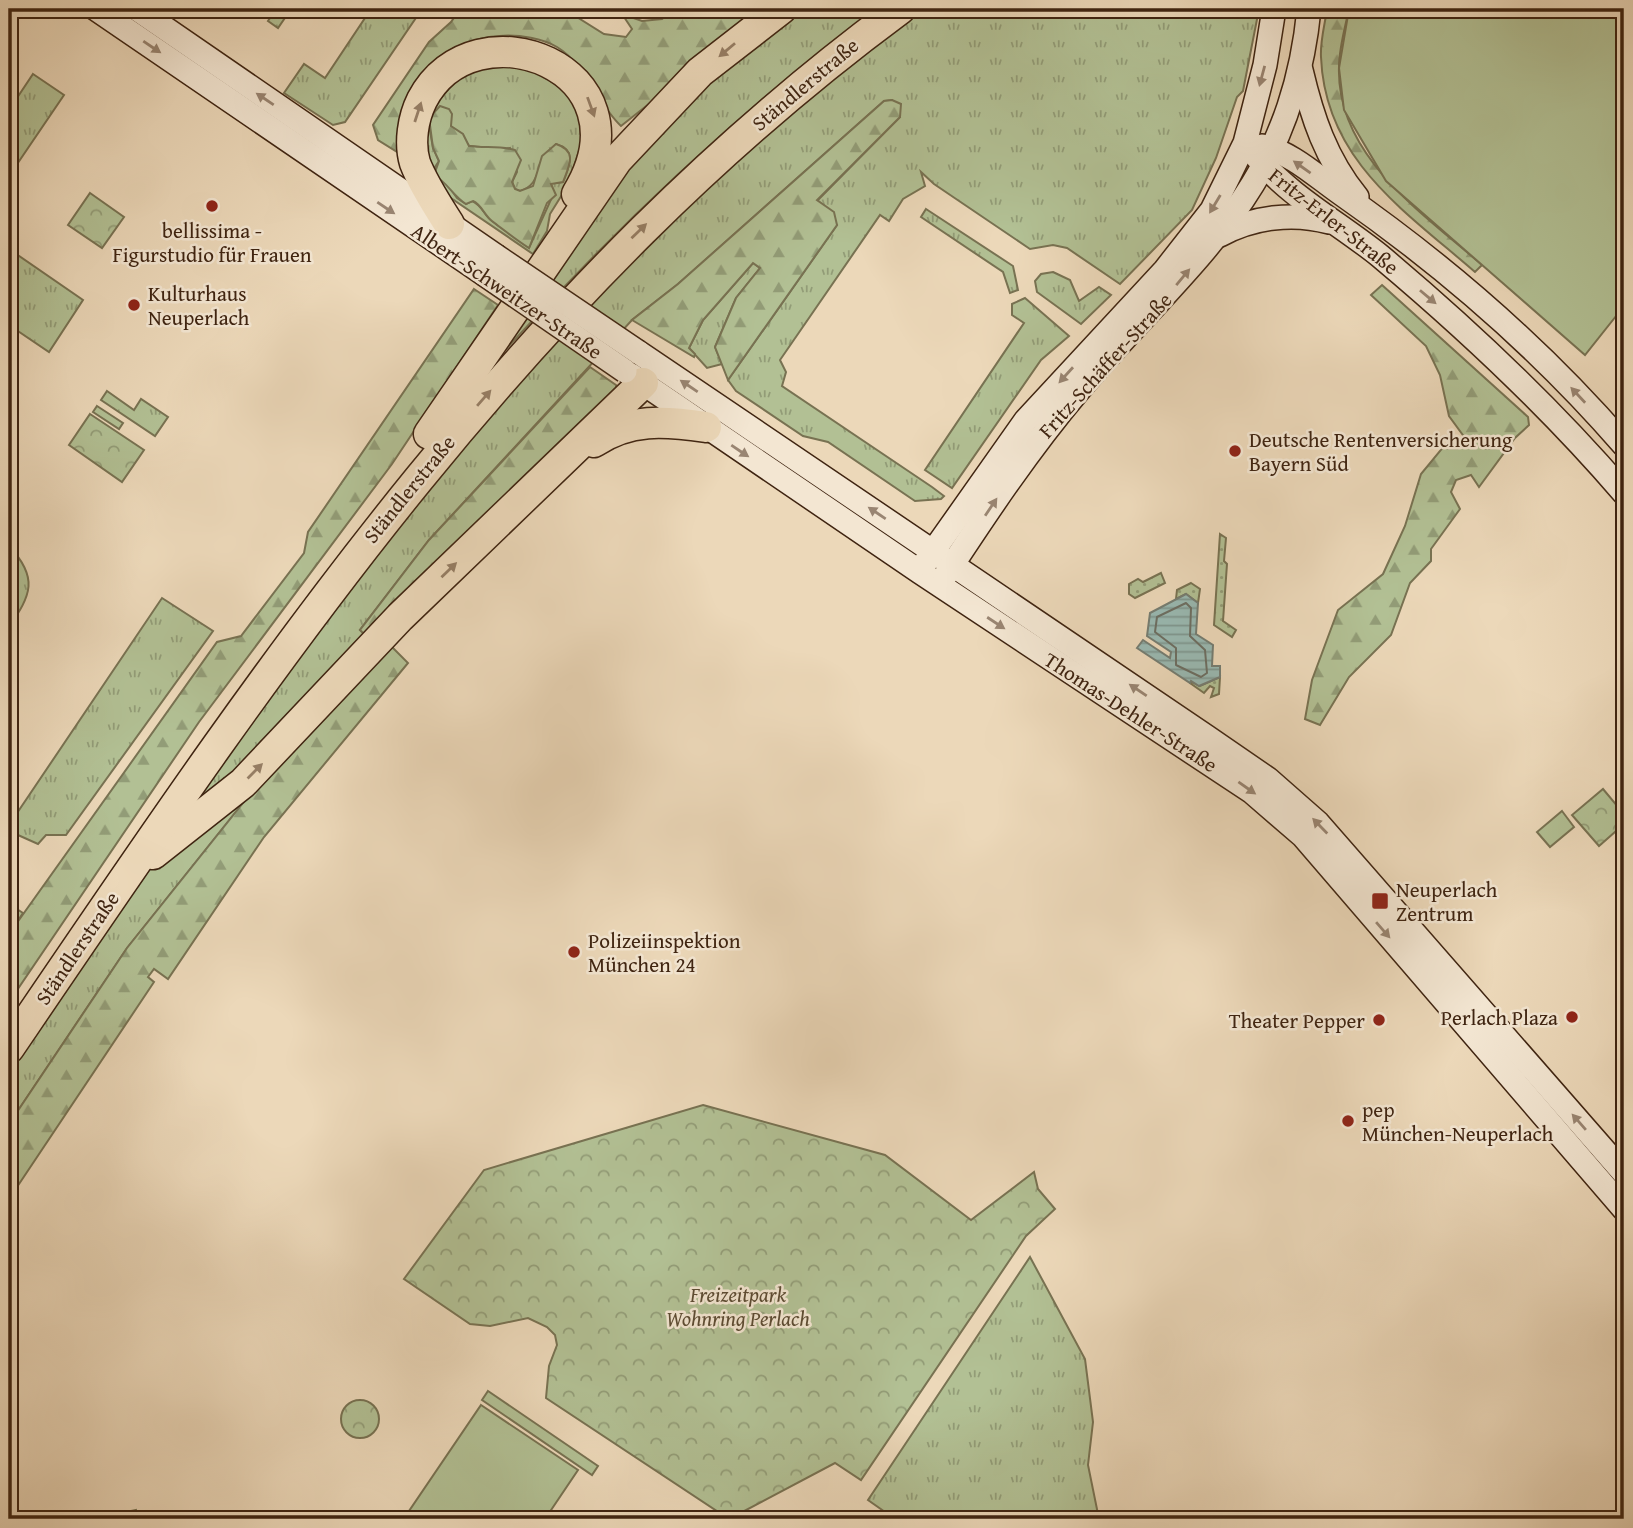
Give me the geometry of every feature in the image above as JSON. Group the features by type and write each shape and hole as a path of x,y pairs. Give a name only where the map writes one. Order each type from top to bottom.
{"highway":[{"name":"Ständlerstraße","path":"9,1023 228,701 452,404 539,283 592,192 645,127 710,64 781,9"},
{"name":"Ständlerstraße","path":"9,1048 134,863 332,586 427,464 520,356 594,276 679,192 822,66 900,9"},
{"path":"449,224 415,161 414,126 425,94 446,69 470,55 500,48 538,54 562,66 579,84 591,106 596,129 593,160 582,187 550,240 539,283"},
{"path":"134,863 147,859 243,783 400,617 559,465 638,366"},
{"path":"559,465 625,425 655,422 706,427"}],"main road":[{"name":"Albert-Schweitzer-Straße","path":"96,9 490,265 539,283 706,427 920,572"},
{"name":"Albert-Schweitzer-Straße","path":"137,9 449,224 490,265"},
{"name":"Fritz-Schäffer-Straße","path":"939,585 943,558 1026,420 1195,234 1229,180 1245,143 1265,65 1274,9"},
{"name":"Fritz-Schäffer-Straße","path":"920,572 943,558 1079,390 1218,237 1269,158 1300,68 1309,9"},
{"path":"1300,68 1321,139 1337,170 1370,213"},
{"name":"Fritz-Erler-Straße","path":"1245,143 1370,213 1485,305 1557,373 1624,445"},
{"name":"Fritz-Erler-Straße","path":"1269,158 1337,224 1446,312 1499,361 1624,493"},
{"path":"1218,237 1270,218 1299,216 1337,224"},
{"name":"Albert-Schweitzer-Straße","path":"638,366 943,558"},
{"name":"Thomas-Dehler-Straße","path":"943,558 1268,779 1318,823 1339,861 1624,1209"},
{"name":"Thomas-Dehler-Straße","path":"920,572 1252,792 1339,861 1624,1174"}],"green space":[{"path":"276,9 291,9 278,28 268,21"},
{"path":"371,9 422,9 345,122 333,125 284,93 304,64 325,78"},
{"path":"460,9 564,9 604,34 626,37 632,29 622,14 642,21 662,19 675,9 769,9 621,126 576,64 557,47 545,41 515,36 469,42 456,48 441,64 402,155 378,140 373,125 429,42 451,22"},
{"path":"794,9 876,9 775,89 679,174 587,263 499,357 651,132"},
{"path":"916,9 1259,9 1243,91 1237,97 1216,158 1192,210 1120,284 1067,248 1053,245 1030,249 934,184 921,172 925,186 903,199 889,221 880,215 780,360 786,372 782,386 944,496 941,499 915,501 828,442 803,436 736,391 728,380 837,225 817,201 900,117 892,100 884,101 678,284 632,320 429,540 360,630 368,638 263,753 191,806 347,583 609,275 856,55"},
{"path":"1327,9 1349,9 1339,67 1342,99 1352,128 1367,155 1410,203 1482,265 1475,272 1397,204 1373,180 1353,154 1337,125 1326,93 1321,51"},
{"path":"1349,9 1624,9 1624,306 1585,355 1386,181 1344,110 1339,68"},
{"path":"518,61 572,95 584,135 568,185 550,214 547,231 533,254 445,194 422,157 427,114 466,69","holes":["429,125 453,129 469,146 510,148 517,172 512,182 515,189 520,191 536,178 544,158 556,144 567,151 570,160 568,170 563,182 551,183 553,195 529,248 492,221 475,203 472,201 466,204 457,198 435,167 439,161 433,148"]},
{"path":"33,74 64,95 9,176 9,110"},
{"path":"892,100 901,104 900,117 817,200 834,212 837,225 728,380 715,347 736,298 760,268 753,263 703,320 689,348 695,354 694,357 632,320 678,284 884,101"},
{"path":"440,106 449,109 452,114 451,126 463,134 469,146 515,150 521,160 512,182 515,189 520,191 533,186 542,156 556,144 567,151 570,160 568,170 563,182 551,184 556,195 547,203 529,248 492,221 476,203 473,201 466,204 461,201 434,175 439,161 433,148 429,118"},
{"path":"90,193 124,217 102,248 68,225"},
{"path":"926,209 1013,266 1018,290 1010,293 1003,272 921,217"},
{"path":"9,249 83,300 49,352 9,325"},
{"path":"753,263 760,268 736,298 715,347 722,364 707,368 689,348 703,320"},
{"path":"1053,272 1070,280 1079,301 1099,287 1111,295 1081,324 1037,292 1035,281 1041,274"},
{"path":"1382,285 1528,417 1529,425 1515,438 1479,487 1471,475 1456,480 1451,492 1460,509 1431,549 1431,561 1410,583 1391,635 1349,677 1320,725 1305,719 1312,680 1338,610 1383,574 1405,526 1421,474 1444,446 1465,438 1449,416 1440,375 1426,346 1371,295"},
{"path":"474,289 498,305 392,464 199,722 9,1002 9,934 217,642 241,636 304,553 308,532"},
{"path":"1025,298 1069,336 1041,360 952,488 925,470 1024,323 1012,315 1012,304"},
{"path":"590,367 616,385 617,397 368,638 360,630 429,540"},
{"path":"107,391 134,410 141,399 168,417 155,436 101,400"},
{"path":"97,406 123,423 119,429 93,412"},
{"path":"90,414 144,450 122,482 69,445"},
{"path":"1220,534 1226,538 1224,561 1227,564 1223,621 1236,630 1232,637 1214,625"},
{"path":"9,546 25,568 28,586 27,596 9,627"},
{"path":"1161,573 1165,583 1135,598 1129,594 1129,584 1138,579 1143,582"},
{"path":"1191,583 1200,589 1198,603 1186,594 1176,599 1177,590"},
{"path":"162,598 213,631 66,835 46,835 38,844 9,831 9,825"},
{"path":"387,642 408,663 264,837 168,979 154,969 148,977 154,982 9,1199 9,1124 127,948 251,793"},
{"path":"1220,677 1219,694 1211,697 1214,688 1210,686 1204,693 1190,683 1200,686"},
{"path":"1603,789 1624,814 1624,824 1599,846 1572,815"},
{"path":"251,793 127,948 9,1124 9,1061 147,871"},
{"path":"1562,811 1574,827 1550,847 1537,832"},
{"path":"9,904 23,913 9,934"},
{"name":"Freizeitpark Wohnring Perlach","path":"703,1105 885,1155 971,1220 1034,1172 1038,1189 1055,1209 1026,1236 861,1480 835,1463 729,1519 546,1398 549,1366 557,1345 555,1335 547,1327 528,1318 490,1326 470,1324 404,1279 484,1170"},
{"path":"1030,1257 1085,1359 1093,1422 1088,1465 1099,1519 895,1519 868,1500"},
{"path":"488,1391 598,1466 592,1475 482,1400"},
{"path":"360,1400 374,1405 379,1419 374,1433 360,1438 346,1433 341,1419 346,1405"},
{"path":"481,1405 578,1470 545,1519 415,1519 407,1514"},
{"path":"136,1510 138,1519 93,1519"}],"water":[{"path":"1186,594 1198,603 1196,634 1213,645 1212,666 1220,666 1220,677 1199,686 1191,681 1190,683 1137,648 1143,640 1170,658 1171,652 1147,636 1150,613"}],"place":[{"name":"bellissima - Figurstudio für Frauen","path":"212,206"},
{"name":"Kulturhaus Neuperlach","path":"134,305"},
{"name":"Deutsche Rentenversicherung Bayern Süd","path":"1235,451"},
{"name":"Neuperlach Zentrum","path":"1380,901"},
{"name":"Polizeiinspektion München 24","path":"574,952"},
{"name":"Perlach Plaza","path":"1572,1017"},
{"name":"Theater Pepper","path":"1379,1020"},
{"name":"pep München-Neuperlach","path":"1348,1121"}]}
